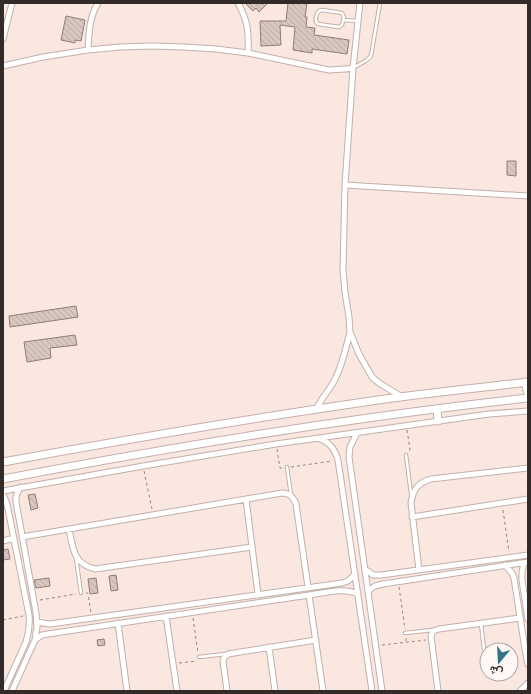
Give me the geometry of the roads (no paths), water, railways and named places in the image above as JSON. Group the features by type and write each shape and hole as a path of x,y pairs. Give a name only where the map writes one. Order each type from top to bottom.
{"street":[{"path":"3,39 12,3"},
{"path":"88,50 89,29 98,3"},
{"path":"238,3 243,12 249,32 248,53"},
{"path":"360,3 353,68 345,184 343,270 345,292 350,332 358,354 372,377 402,397"},
{"path":"3,66 43,57 88,50 159,46 248,53 329,70 353,68"},
{"path":"345,184 528,196"},
{"path":"316,410 319,402 336,377 342,363 350,332"},
{"path":"3,462 103,444 402,397 527,382 528,394"},
{"path":"3,479 107,459 270,433 437,409 528,398"},
{"path":"437,409 438,421"},
{"path":"3,491 276,444 489,414 528,411"},
{"path":"319,438 333,447 338,460 372,691 382,690 349,457 350,447 356,433"},
{"path":"419,570 410,503 412,496 419,485 432,479 528,468"},
{"path":"12,691 34,640 37,621 17,507 16,499 20,487"},
{"path":"22,537 286,493 291,495 296,504 308,587"},
{"path":"3,495 8,508 30,615 28,636 4,691"},
{"path":"246,499 258,594"},
{"path":"412,517 528,499"},
{"path":"8,508 17,507"},
{"path":"69,529 73,550 76,557 81,563 95,569 252,547"},
{"path":"3,541 14,538"},
{"path":"365,569 377,576 528,555"},
{"path":"368,591 379,585 526,562 522,572 522,580 528,619"},
{"path":"505,565 512,573 514,578 528,664"},
{"path":"37,621 42,624 50,624 342,583 348,581 355,574"},
{"path":"342,583 343,590"},
{"path":"34,640 40,636 48,634 343,590 358,594"},
{"path":"309,595 323,691"},
{"path":"27,602 34,601"},
{"path":"166,616 177,691"},
{"path":"438,691 431,639 432,634 436,630 520,618"},
{"path":"118,623 127,691"},
{"path":"227,691 223,661 228,654 316,640"},
{"path":"269,648 275,691"},
{"path":"14,669 20,672"},
{"path":"520,691 528,683"}],"lane":[{"path":"353,68 371,56 380,3"},
{"path":"322,10 342,13 344,15 344,20 342,25 339,27 318,24 316,21 318,12 322,10"},
{"path":"344,20 358,21"},
{"path":"406,455 412,496"},
{"path":"287,468 291,495"},
{"path":"76,557 81,593"},
{"path":"481,624 483,642"},
{"path":"405,632 436,630"},
{"path":"199,657 228,654"}]}
